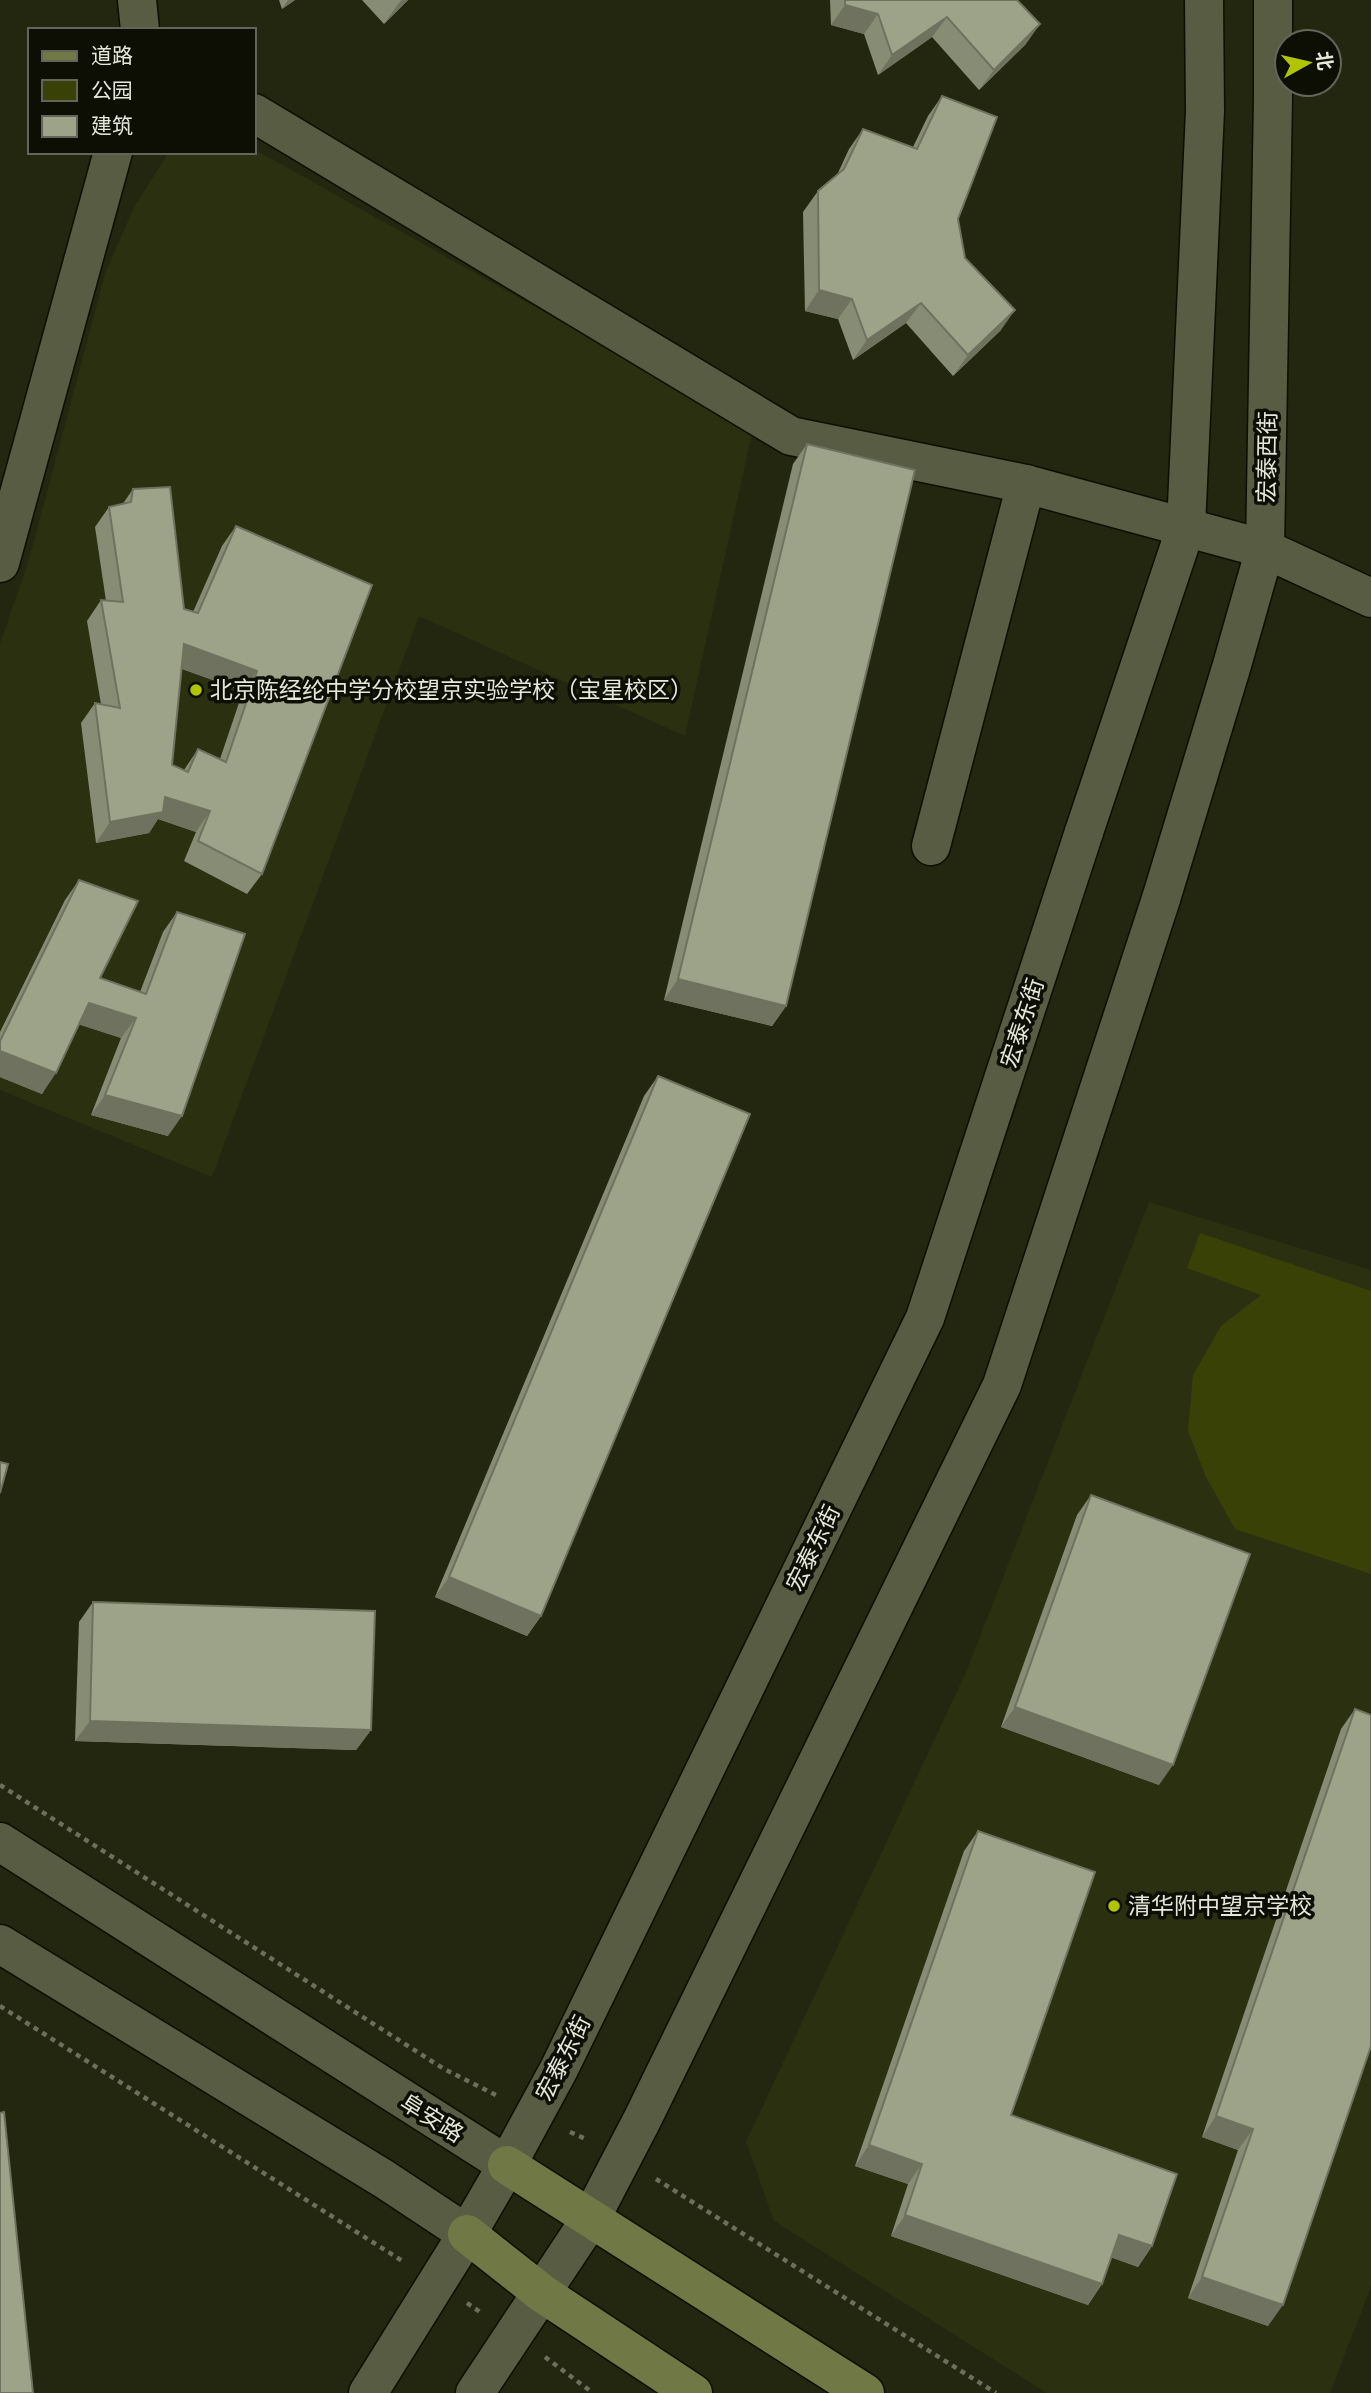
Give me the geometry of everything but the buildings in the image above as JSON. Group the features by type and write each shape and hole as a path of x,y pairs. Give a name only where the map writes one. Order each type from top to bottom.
{"main road":[{"path":"137,0 140,28"},
{"path":"1186,527 1205,111 1204,0"},
{"name":"宏泰西街","path":"475,2393 592,2218 1002,1385 1161,899 1265,549 1273,0"},
{"path":"256,114 791,436 1026,485 1265,549 1371,598"},
{"path":"0,563 112,154"},
{"path":"931,846 1026,485"},
{"name":"宏泰东街","path":"368,2393 467,2234 565,2057 925,1318 1186,527"},
{"name":"阜安路","path":"0,1842 865,2393"},
{"path":"0,1944 384,2179 467,2234 543,2294 693,2393"}],"path":[{"path":"0,1785 443,2069 623,2157 685,2199 996,2393"},
{"path":"0,2006 437,2283 515,2335 593,2393"}],"shaded area":[{"name":"北京陈经纶中学分校望京实验学校（宝星校区）","path":"256,150 753,429 685,736 419,616 212,1177 0,1090 0,644 29,560 105,274 134,207 168,154 256,154"},
{"name":"清华附中望京学校","path":"1149,1202 1371,1270 1371,2287 1330,2393 1047,2393 774,2221 746,2142 967,1670"}],"green space":[{"path":"1200,1233 1371,1291 1371,1574 1235,1529 1206,1477 1188,1431 1193,1375 1221,1326 1261,1295 1187,1268"}],"place":[{"name":"北京陈经纶中学分校望京实验学校（宝星校区）","path":"196,690"},
{"name":"清华附中望京学校","path":"1114,1906"}]}
